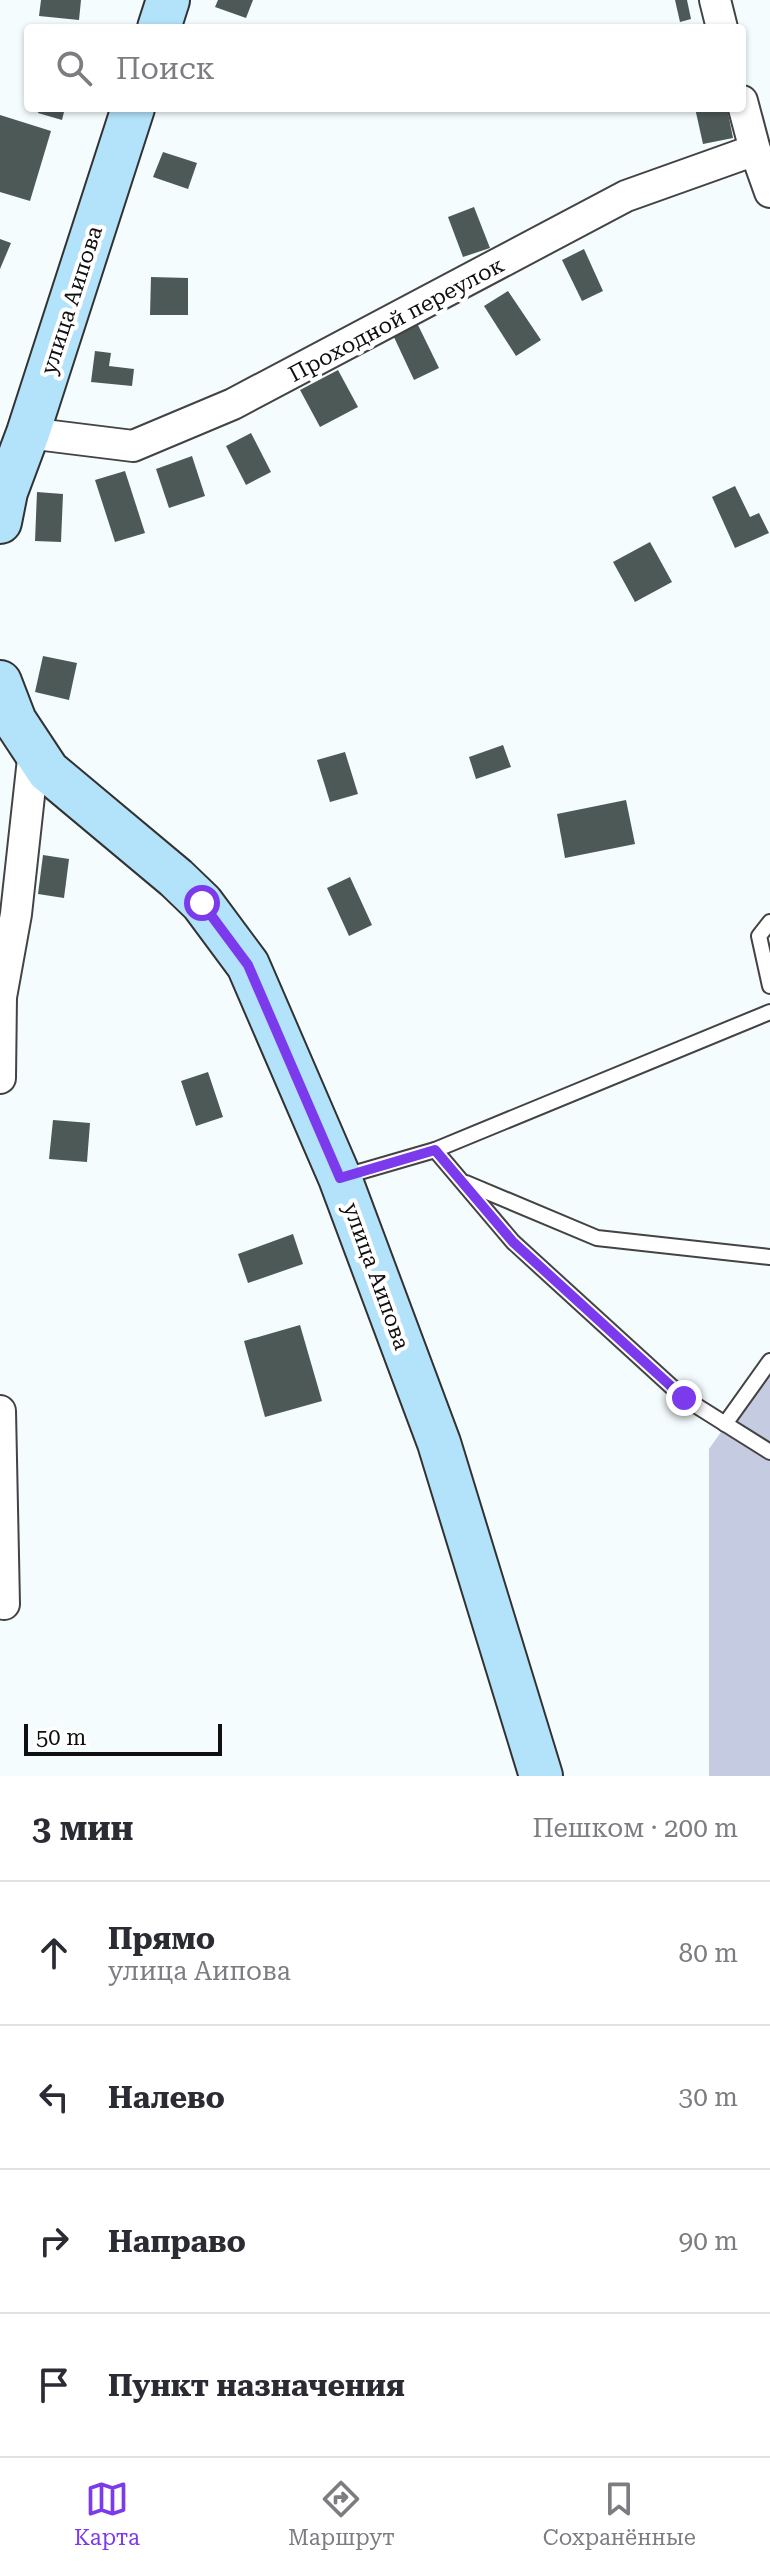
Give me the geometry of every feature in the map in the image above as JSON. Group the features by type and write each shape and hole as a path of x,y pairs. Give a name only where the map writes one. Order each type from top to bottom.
{"street":[{"path":"160,24 168,0"},
{"path":"715,0 721,24"},
{"name":"улица Аипова","path":"2,502 28,433 132,112"},
{"path":"745,112 770,192"},
{"name":"Проходной переулок","path":"28,433 133,446 233,404 626,196 755,150"},
{"name":"улица Аипова","path":"0,682 15,721 48,771 202,903 248,965 340,1178 439,1443 541,1776"},
{"path":"0,1078 1,997 16,914 34,750"},
{"path":"0,1411 4,1604"}],"lane":[{"path":"770,922 759,936 770,986"},
{"path":"340,1178 435,1150 770,1012"},
{"path":"435,1150 513,1242 684,1398 770,1452"},
{"path":"462,1182 597,1238 770,1257"},
{"path":"725,1424 770,1361"}],"shaded area":[{"path":"770,1363 770,1776 709,1776 709,1449"}],"building":[{"path":"41,0 81,0 79,20 39,16"},
{"path":"218,0 253,0 246,18 215,7"},
{"path":"675,0 687,0 691,19 680,22"},
{"path":"38,112 64,112 62,120"},
{"path":"696,112 728,112 733,138 703,144"},
{"path":"0,115 51,131 30,201 0,192"},
{"path":"163,152 197,163 188,189 153,177"},
{"path":"474,207 490,248 463,257 448,217"},
{"path":"0,239 11,243 0,269"},
{"path":"584,249 603,291 582,301 562,260"},
{"path":"151,277 188,278 188,315 150,315"},
{"path":"508,291 541,340 516,356 484,306"},
{"path":"417,323 439,368 414,380 393,335"},
{"path":"95,351 111,353 109,366 134,369 132,386 91,382"},
{"path":"338,370 358,407 320,427 300,390"},
{"path":"251,433 271,472 246,485 226,446"},
{"path":"192,456 205,496 169,508 156,469"},
{"path":"125,471 145,533 115,542 95,480"},
{"path":"735,486 750,517 759,513 769,533 735,548 712,497"},
{"path":"37,492 63,494 61,542 35,541"},
{"path":"650,542 672,582 635,602 613,562"},
{"path":"43,656 77,663 69,700 35,692"},
{"path":"503,745 511,767 476,779 469,757"},
{"path":"345,752 358,794 330,802 317,760"},
{"path":"626,800 635,844 565,858 557,814"},
{"path":"43,855 69,859 64,898 38,894"},
{"path":"350,877 372,925 349,936 327,888"},
{"path":"208,1072 223,1117 196,1126 181,1081"},
{"path":"53,1120 90,1123 87,1162 49,1159"},
{"path":"293,1234 303,1264 248,1283 238,1254"},
{"path":"300,1325 322,1401 265,1417 244,1341"}],"route":[{"path":"202,903 248,965 340,1178 435,1150 513,1242 684,1398"}]}
